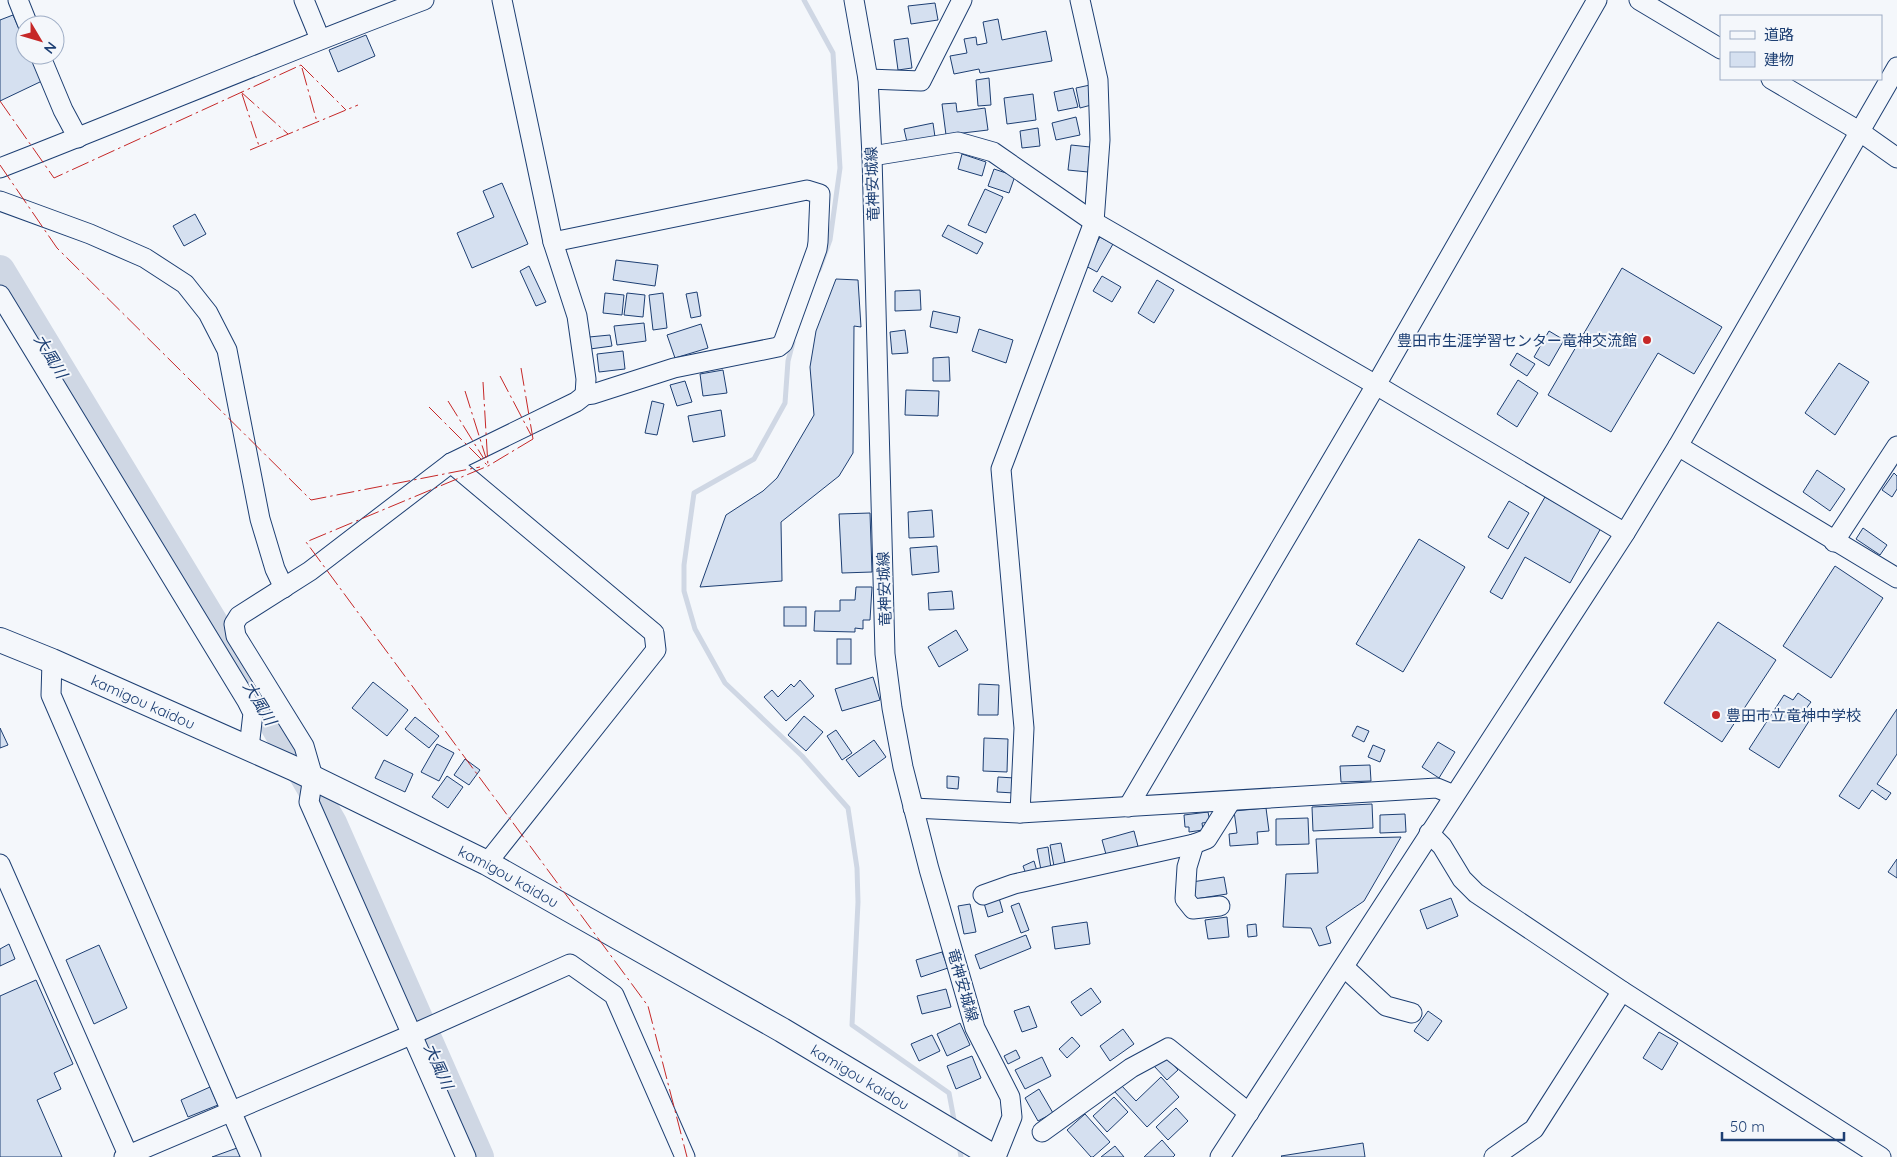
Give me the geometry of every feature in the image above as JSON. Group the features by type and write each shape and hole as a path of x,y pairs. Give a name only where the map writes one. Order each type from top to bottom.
{"main road":[{"name":"kamigou kaidou","path":"0,640 249,748 487,863 773,1025 995,1157"}],"street":[{"path":"18,0 24,15"},
{"path":"304,0 320,38"},
{"path":"0,168 78,138 320,38 424,0"},
{"path":"502,0 553,242 577,316 586,379 585,395"},
{"name":"竜神安城線","path":"854,0 868,79 872,156 885,654 892,708 913,808 929,869 975,1028 1010,1097 1012,1117 995,1157"},
{"path":"868,79 921,81 962,0"},
{"path":"1020,813 1024,728 1001,469 1094,222 1100,140 1098,80 1080,0"},
{"path":"1128,808 1376,384 1597,0"},
{"path":"1639,0 1720,48"},
{"path":"44,65 62,110 78,138"},
{"path":"1220,1157 1345,968 1454,795 1625,534 1678,446 1897,67"},
{"path":"1773,80 1859,131 1897,158"},
{"path":"872,156 958,142 993,152 1094,222 1376,384 1625,534"},
{"path":"466,1157 309,802 313,778 304,746 236,636 234,624 239,616 310,571 451,463 576,402 585,395 674,368 772,349 783,343 818,242 820,194 807,190 553,242"},
{"path":"0,201 90,234 145,258 185,284 208,313 227,350 260,519 284,588"},
{"path":"0,295 247,701 253,714 249,748"},
{"path":"1678,446 1834,542 1897,578"},
{"path":"1834,542 1897,446"},
{"path":"451,463 654,634 656,650 487,863"},
{"path":"52,661 50,695 251,1157"},
{"path":"913,808 1020,813 1437,788 1454,795"},
{"path":"982,895 1014,884 1194,844 1206,839 1231,801"},
{"path":"1430,833 1442,846 1462,879 1476,893 1622,991 1880,1157"},
{"path":"1194,844 1187,867 1185,899 1193,909 1220,906"},
{"path":"0,864 127,1156 413,1034 570,964 614,995 685,1157"},
{"path":"1345,968 1386,1006 1412,1013"},
{"path":"1494,1157 1534,1129 1622,991"},
{"path":"1042,1132 1132,1068 1168,1048 1250,1113"}],"building":[{"path":"935,3 938,20 911,24 908,6"},
{"path":"13,15 15,20 15,65 35,65 42,81 0,101 0,20"},
{"path":"998,19 1002,40 1046,31 1052,61 980,73 979,69 954,74 950,56 967,53 964,39 976,37 977,45 987,43 983,22"},
{"path":"366,35 375,56 338,72 329,50"},
{"path":"908,38 912,68 898,70 894,40"},
{"path":"989,78 991,105 978,106 976,80"},
{"path":"1090,85 1095,104 1080,108 1076,88"},
{"path":"1073,88 1078,107 1058,111 1054,92"},
{"path":"1033,94 1036,120 1007,124 1004,98"},
{"path":"956,103 957,112 985,108 988,130 946,135 942,104"},
{"path":"1076,117 1080,135 1056,140 1052,123"},
{"path":"933,123 935,137 907,142 904,129"},
{"path":"1038,128 1040,146 1022,148 1020,131"},
{"path":"1071,145 1090,147 1088,172 1068,170"},
{"path":"962,154 986,162 982,176 958,169"},
{"path":"994,169 1015,176 1009,193 988,186"},
{"path":"502,183 528,244 472,268 457,233 494,217 483,191"},
{"path":"985,189 1003,197 986,233 968,225"},
{"path":"195,214 206,234 184,246 173,226"},
{"path":"948,225 983,243 977,254 942,236"},
{"path":"1100,237 1113,244 1097,272 1084,265"},
{"path":"616,260 658,265 655,286 613,280"},
{"path":"529,266 546,302 536,306 520,271"},
{"name":"豊田市生涯学習センター竜神交流館","path":"1622,268 1722,327 1694,374 1658,353 1611,432 1548,395"},
{"path":"1102,276 1121,287 1112,302 1093,291"},
{"path":"836,279 858,280 861,327 854,326 853,453 839,476 781,522 782,581 700,587 726,515 763,491 777,478 814,415 810,367 816,331"},
{"path":"1157,280 1174,290 1154,323 1138,313"},
{"path":"920,290 921,310 895,311 895,291"},
{"path":"697,292 701,316 691,318 686,294"},
{"path":"605,293 624,295 622,315 603,313"},
{"path":"627,293 645,295 643,317 624,315"},
{"path":"663,293 667,328 653,330 649,295"},
{"path":"933,311 960,317 957,333 930,327"},
{"path":"644,323 646,341 617,345 614,326"},
{"path":"701,324 708,348 675,358 667,335"},
{"path":"979,329 1013,340 1006,363 972,351"},
{"path":"905,330 908,353 892,354 890,332"},
{"path":"1549,331 1564,340 1549,366 1534,357"},
{"path":"610,335 612,346 590,349 589,337"},
{"path":"623,351 625,369 599,372 597,354"},
{"path":"1517,353 1535,364 1527,376 1510,365"},
{"path":"949,357 950,381 933,381 933,358"},
{"path":"1839,363 1869,382 1835,435 1805,413"},
{"path":"723,370 727,393 703,396 700,374"},
{"path":"1518,380 1538,393 1517,427 1497,414"},
{"path":"685,381 692,402 677,406 670,385"},
{"path":"906,390 939,391 938,416 905,415"},
{"path":"652,401 664,404 657,435 645,433"},
{"path":"721,410 725,436 693,442 688,416"},
{"path":"1817,470 1845,489 1830,511 1803,492"},
{"path":"1894,473 1897,476 1897,489 1892,497 1882,490"},
{"path":"1545,497 1601,528 1570,583 1525,557 1502,599 1490,592"},
{"path":"1509,501 1529,513 1508,549 1488,537"},
{"path":"932,510 934,537 909,538 908,512"},
{"path":"870,513 872,572 842,573 839,514"},
{"path":"1863,528 1887,545 1880,555 1856,539"},
{"path":"1419,539 1465,567 1403,672 1356,644"},
{"path":"937,546 939,572 912,575 910,548"},
{"path":"1835,566 1883,598 1831,678 1783,646"},
{"path":"856,587 872,587 870,620 863,620 863,629 855,628 855,632 814,631 815,611 840,611 840,600 855,600"},
{"path":"952,591 954,609 929,610 928,593"},
{"path":"784,607 806,607 806,626 784,626"},
{"path":"1718,622 1776,660 1722,742 1664,703"},
{"path":"956,630 968,650 939,667 928,647"},
{"path":"837,639 851,639 851,664 837,664"},
{"path":"873,677 880,700 842,711 835,689"},
{"path":"800,680 814,696 786,721 764,697 772,690 778,697 791,684 794,687"},
{"path":"373,682 408,710 387,736 352,708"},
{"path":"979,684 999,685 998,715 978,715"},
{"path":"1798,693 1811,702 1805,710 1813,715 1779,768 1749,749 1784,695 1793,700"},
{"name":"豊田市立竜神中学校","path":"1897,709 1897,754 1877,784 1891,793 1886,800 1872,790 1859,809 1839,796"},
{"path":"804,716 823,732 806,751 788,735"},
{"path":"415,717 439,736 429,748 405,729"},
{"path":"1357,726 1369,731 1364,742 1352,736"},
{"path":"0,728 8,745 0,748"},
{"path":"836,730 852,753 842,760 827,736"},
{"path":"984,738 1008,739 1007,772 983,771"},
{"path":"874,740 886,757 859,777 846,760"},
{"path":"1438,742 1455,752 1439,778 1422,767"},
{"path":"437,744 454,753 439,781 421,772"},
{"path":"1373,745 1385,750 1380,762 1368,757"},
{"path":"465,759 480,770 469,785 454,775"},
{"path":"384,760 413,774 405,792 375,778"},
{"path":"1370,765 1371,781 1341,782 1340,766"},
{"path":"447,776 463,787 448,808 432,797"},
{"path":"947,776 959,777 958,789 947,788"},
{"path":"998,777 1015,778 1014,793 997,792"},
{"path":"1372,804 1373,828 1313,831 1312,807"},
{"path":"1266,808 1269,831 1257,832 1258,844 1230,846 1229,834 1237,833 1234,811"},
{"path":"1208,812 1210,822 1202,823 1203,830 1189,832 1189,827 1185,827 1184,815"},
{"path":"1405,814 1406,832 1380,833 1380,815"},
{"path":"1308,818 1309,844 1276,845 1276,819"},
{"path":"1134,831 1139,850 1107,858 1102,840"},
{"path":"1401,837 1364,901 1326,927 1331,943 1319,946 1311,928 1283,927 1286,874 1318,873 1316,839"},
{"path":"1061,843 1065,863 1054,866 1050,845"},
{"path":"1048,847 1051,868 1041,870 1037,849"},
{"path":"1897,859 1897,878 1888,872"},
{"path":"1034,861 1037,871 1026,874 1023,866"},
{"path":"1224,877 1227,894 1195,899 1192,882"},
{"path":"999,898 1003,912 988,917 984,903"},
{"path":"1451,898 1458,916 1427,929 1420,910"},
{"path":"1019,903 1029,930 1021,933 1011,906"},
{"path":"970,904 976,932 964,934 958,906"},
{"path":"1227,917 1229,937 1208,939 1205,920"},
{"path":"1087,922 1090,944 1055,949 1052,927"},
{"path":"1256,924 1257,936 1248,937 1247,925"},
{"path":"1026,935 1031,948 980,969 975,955"},
{"path":"9,944 15,959 0,966 0,949"},
{"path":"99,945 127,1008 94,1024 66,960"},
{"path":"942,952 948,968 921,977 916,960"},
{"path":"36,980 73,1064 54,1073 61,1089 37,1100 62,1157 0,1157 0,996"},
{"path":"1091,988 1101,1002 1081,1016 1071,1002"},
{"path":"946,989 951,1007 922,1014 917,996"},
{"path":"1029,1006 1037,1027 1022,1032 1014,1011"},
{"path":"1428,1011 1442,1021 1428,1041 1414,1031"},
{"path":"960,1023 970,1045 947,1056 937,1034"},
{"path":"1123,1029 1134,1044 1110,1061 1100,1046"},
{"path":"1659,1032 1678,1043 1662,1070 1643,1058"},
{"path":"932,1035 940,1051 919,1061 911,1044"},
{"path":"1072,1037 1080,1046 1067,1058 1059,1049"},
{"path":"1016,1050 1020,1058 1008,1064 1004,1056"},
{"path":"972,1056 981,1078 956,1089 947,1066"},
{"path":"1166,1056 1178,1070 1167,1080 1154,1066"},
{"path":"1042,1057 1051,1076 1025,1089 1015,1070"},
{"path":"1161,1077 1179,1097 1147,1127 1114,1091 1121,1085 1136,1101"},
{"path":"210,1087 218,1105 188,1117 181,1100"},
{"path":"1039,1089 1053,1113 1038,1121 1025,1098"},
{"path":"1114,1097 1128,1112 1107,1132 1093,1116"},
{"path":"1176,1108 1188,1121 1168,1140 1156,1127"},
{"path":"1085,1114 1110,1142 1093,1157 1067,1130"},
{"path":"1162,1140 1175,1155 1173,1157 1144,1157"},
{"path":"1363,1143 1365,1157 1281,1156"},
{"path":"1115,1146 1124,1157 1101,1157"},
{"path":"237,1148 241,1157 212,1157"}],"waterway":[{"path":"804,0 833,53 840,168 830,240 819,270"},
{"name":"大風川","path":"0,270 263,705 332,823 479,1157"},
{"path":"793,342 788,361 785,403 754,459 694,493 684,565 684,591 695,629 725,683 802,756 848,808 857,868 858,902 852,1025 949,1093 955,1125"},
{"path":"959,1145 961,1157"}],"power":[{"path":"301,65 346,110"},
{"path":"0,101 54,178 301,65"},
{"path":"302,68 317,122"},
{"path":"241,92 288,134"},
{"path":"242,94 259,146"},
{"path":"250,150 358,105"},
{"path":"0,165 57,248 311,500 480,467"},
{"path":"521,368 533,439"},
{"path":"500,376 531,435"},
{"path":"483,382 488,466"},
{"path":"465,391 486,458"},
{"path":"448,401 484,459"},
{"path":"429,407 488,466"},
{"path":"533,439 488,466 306,542 648,1006 687,1157"}],"place":[{"name":"豊田市生涯学習センター竜神交流館","path":"1647,340"},
{"name":"豊田市立竜神中学校","path":"1716,715"}]}
